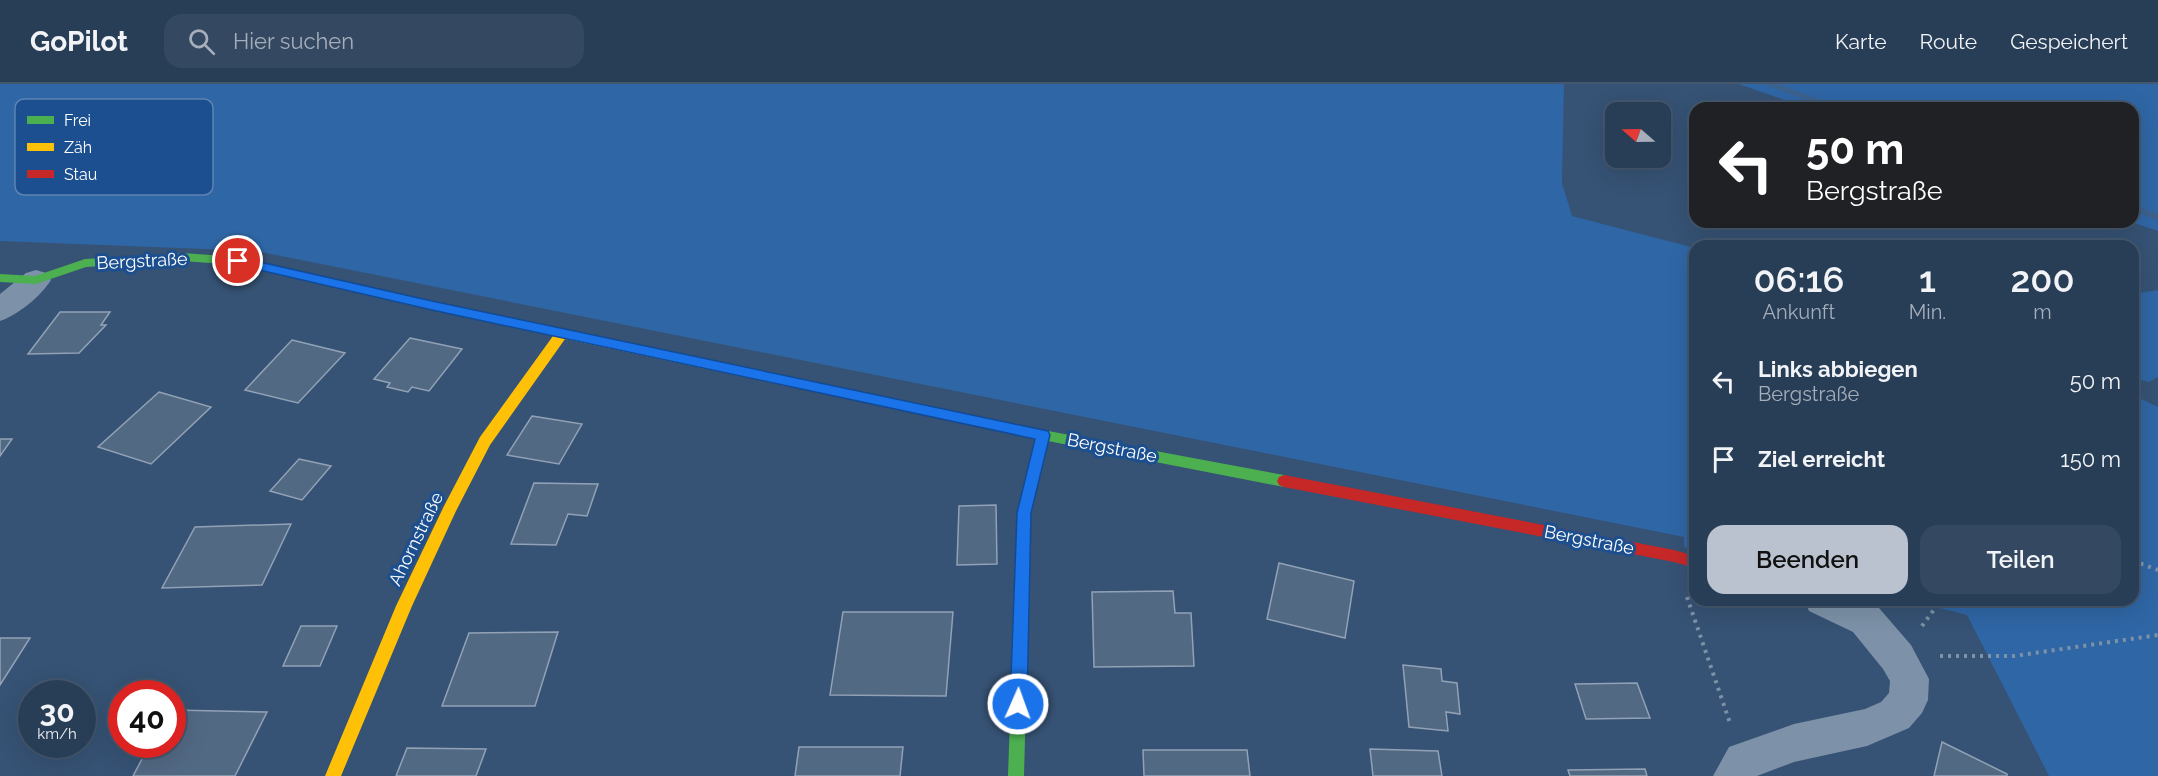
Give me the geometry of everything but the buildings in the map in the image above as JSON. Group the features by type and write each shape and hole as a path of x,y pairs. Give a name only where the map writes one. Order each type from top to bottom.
{"street":[{"name":"Bergstraße","path":"0,278 36,280 85,263 112,260 182,257 238,261 562,333 1043,435 1689,560"},
{"path":"0,310 36,280"},
{"name":"Ahornstraße","path":"333,776 404,606 449,510 485,441 562,333"},
{"path":"1016,776 1024,513 1043,435"},
{"path":"1738,768 1794,743 1867,727 1895,715 1908,700 1910,679 1897,657 1866,620 1835,606"}],"path":[{"path":"1674,556 1689,606"},
{"path":"2139,563 2158,570"},
{"path":"1689,606 1738,768"},
{"path":"1897,657 2014,656 2158,634"}],"shaded area":[{"path":"0,84 1564,84 1562,183 1572,216 1689,246 1689,548 1684,547 1684,537 256,251 0,241"},
{"path":"1739,84 2158,84 2158,231 2139,225 2139,102 1790,102"},
{"path":"2158,290 2158,377 2149,382 2139,380 2139,293"},
{"path":"2139,398 2158,407 2158,776 2049,776 1967,615 1932,606 2139,606"}],"waterway":[{"path":"1769,84 1819,102"},
{"path":"2139,210 2158,218"}],"traffic: fast":[{"path":"0,278 36,280 85,263 182,257 239,261 409,301"},
{"path":"791,382 1043,435 1284,481"},
{"path":"1016,776 1024,513 1043,435"}],"traffic: slow":[{"path":"409,301 791,382"},
{"path":"333,776 404,606 449,510 485,441 562,333"}],"traffic: jam":[{"path":"1284,481 1689,560"}],"route":[{"path":"238,261 432,306 1043,435 1024,513 1018,704"}]}
